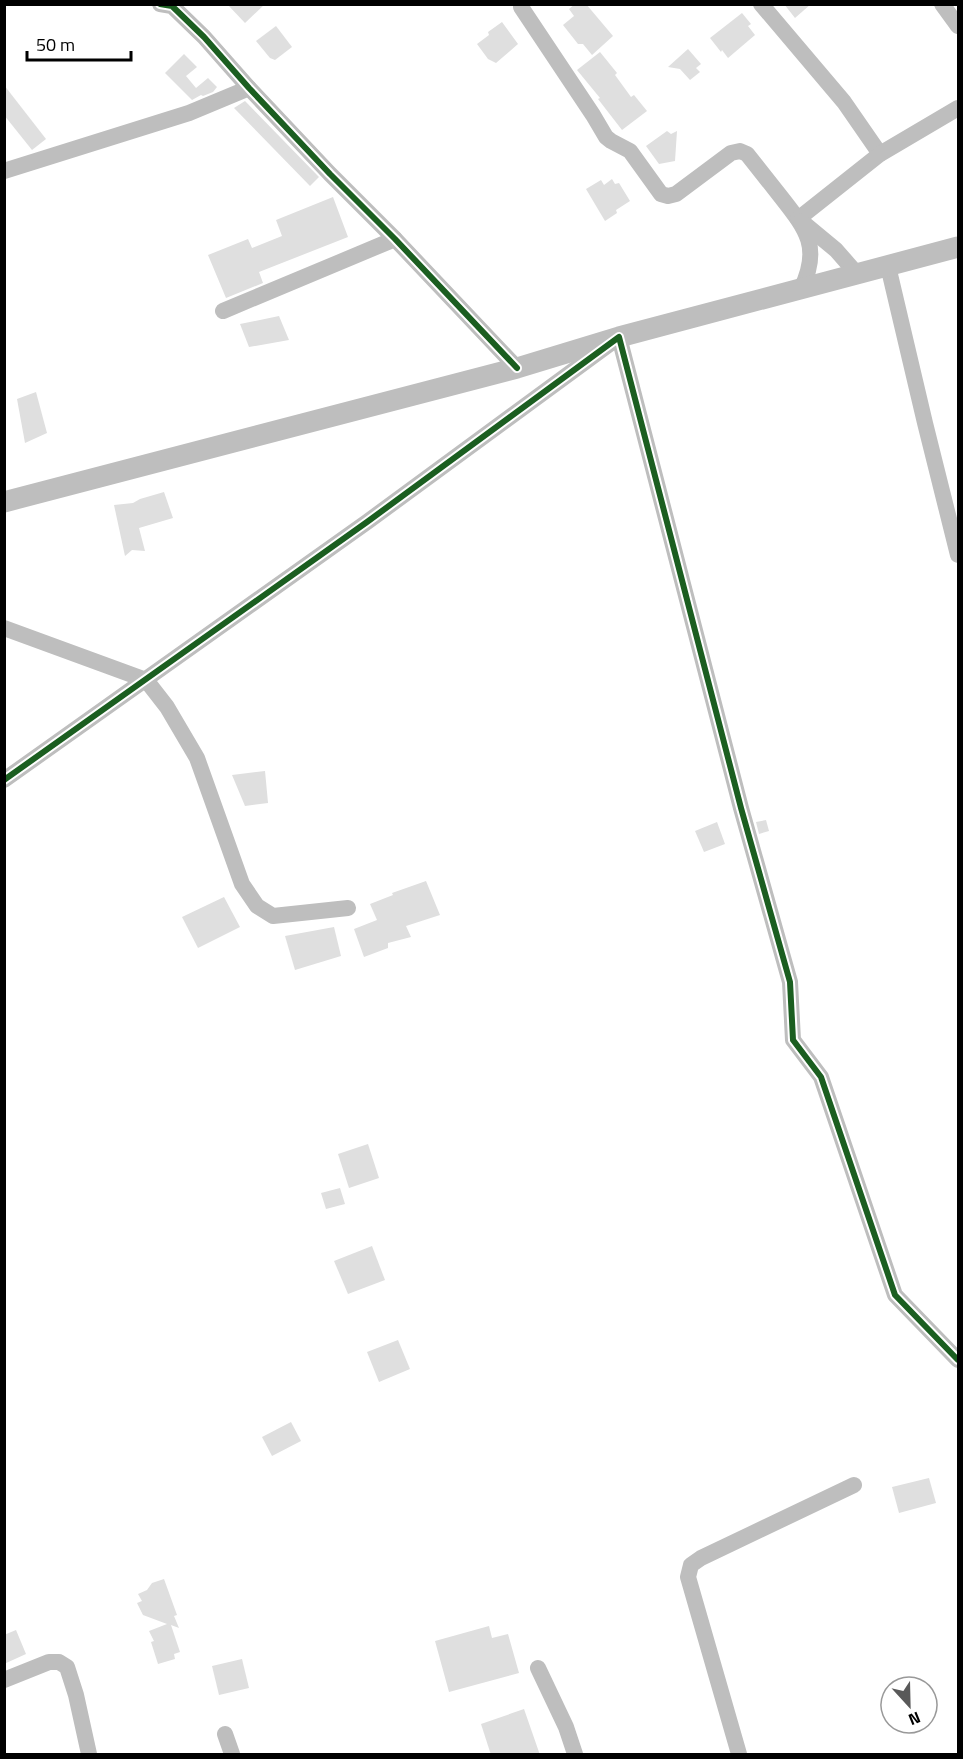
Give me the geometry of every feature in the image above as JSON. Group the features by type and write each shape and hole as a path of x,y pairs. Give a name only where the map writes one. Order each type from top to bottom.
{"street":[{"path":"761,4 844,102 880,154"},
{"path":"942,4 958,26"},
{"path":"168,5 204,37 330,174 517,368"},
{"path":"521,7 606,137 630,151 661,194 669,196 676,194 731,153 740,151 747,154 806,231 811,261 801,289"},
{"path":"4,171 189,113 249,88"},
{"path":"798,219 880,154 958,108"},
{"path":"798,219 824,239 857,274"},
{"path":"223,311 395,239"},
{"path":"4,502 517,368 619,338 958,247"},
{"path":"888,266 958,555"},
{"path":"4,780 619,338"},
{"path":"619,338 741,808 790,982 793,1040 821,1077 895,1295 958,1360"},
{"path":"4,628 146,680 167,707 197,758 242,884 257,906 273,916 348,908"},
{"path":"739,1755 688,1577 691,1565 701,1558 854,1485"},
{"path":"4,1680 49,1662 59,1662 67,1667 76,1695 89,1755"},
{"path":"538,1668 566,1727 575,1755"},
{"path":"225,1734 232,1755"}],"building":[{"path":"227,4 265,4 245,23"},
{"path":"575,4 586,4 613,36 592,55 583,44 578,44 563,25 574,16 569,9"},
{"path":"784,4 811,4 795,18"},
{"path":"742,13 751,24 748,26 755,35 728,58 710,38"},
{"path":"502,22 518,44 496,63 488,59 477,44"},
{"path":"276,26 292,47 275,60 270,58 256,41"},
{"path":"688,49 701,64 696,68 700,72 690,80 680,69 668,67"},
{"path":"600,52 617,73 615,75 631,97 634,95 647,111 622,130 577,70"},
{"path":"184,54 197,67 186,76 196,88 208,78 217,87 213,92 192,100 165,73"},
{"path":"4,85 46,139 32,150 4,115"},
{"path":"245,101 319,177 310,186 234,108"},
{"path":"667,131 671,134 677,131 675,161 659,164 646,146"},
{"path":"612,179 615,184 619,183 630,201 605,221 586,189 601,180 604,185"},
{"path":"333,197 348,237 259,272 263,283 226,298 208,255 248,239 252,248 282,236 276,220"},
{"path":"279,316 289,340 249,347 240,324"},
{"path":"36,392 47,433 25,443 17,399"},
{"path":"164,492 173,518 139,528 145,551 132,550 125,556 114,505 133,503"},
{"path":"265,771 268,803 245,806 232,775"},
{"path":"766,820 769,831 759,834 756,822"},
{"path":"717,822 725,844 704,852 695,831"},
{"path":"426,881 440,915 406,926 411,937 388,943 388,948 364,957 354,929 377,920 370,904 393,895 392,893"},
{"path":"224,897 240,927 198,948 182,917"},
{"path":"334,927 341,956 295,970 285,936"},
{"path":"368,1144 379,1178 349,1188 338,1154"},
{"path":"340,1188 345,1204 326,1209 321,1193"},
{"path":"372,1246 385,1280 348,1294 334,1261"},
{"path":"398,1340 410,1369 379,1382 367,1352"},
{"path":"291,1422 301,1441 272,1456 262,1437"},
{"path":"929,1478 936,1503 899,1513 892,1487"},
{"path":"164,1579 177,1615 174,1616 179,1628 171,1625 180,1652 174,1654 175,1659 158,1664 151,1642 154,1641 149,1631 167,1624 143,1615 137,1603 142,1601 138,1594 147,1590 152,1583"},
{"path":"489,1626 492,1638 508,1634 519,1673 449,1692 435,1641"},
{"path":"16,1630 26,1654 4,1664 4,1635"},
{"path":"242,1659 249,1688 219,1695 212,1666"},
{"path":"524,1709 540,1755 491,1755 481,1724"}],"cycle path":[{"path":"160,4 172,6 204,37 330,174 517,368"},
{"path":"4,780 367,522 619,337 741,808 790,982 793,1040 821,1077 895,1295 958,1360"}]}
